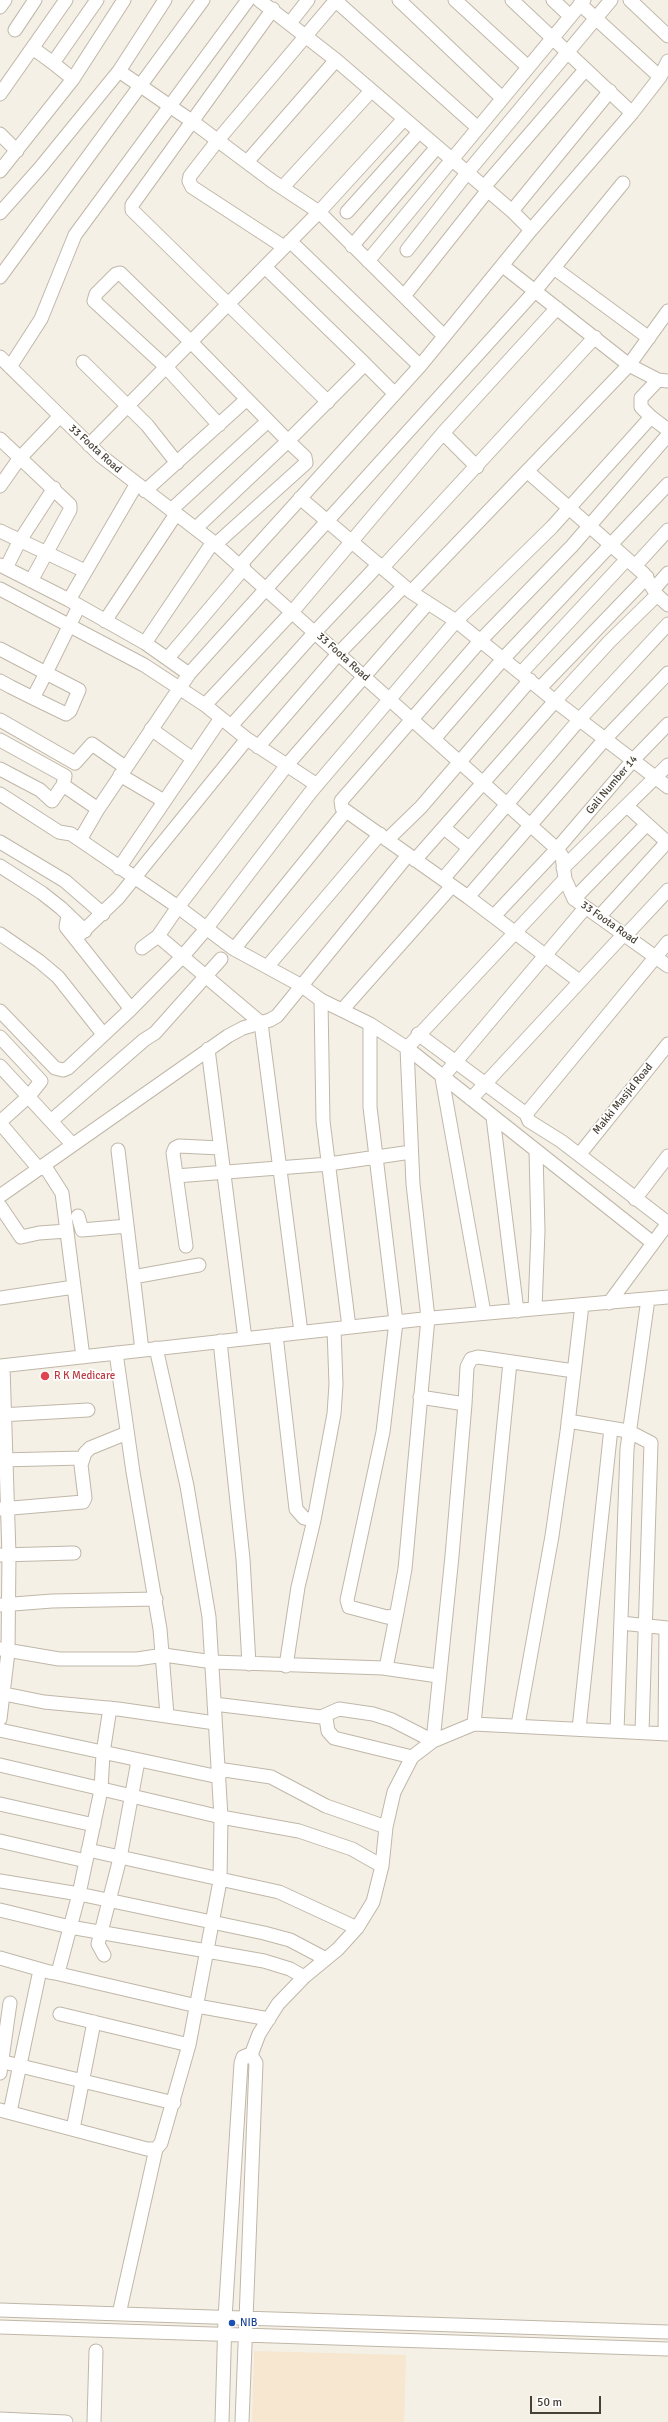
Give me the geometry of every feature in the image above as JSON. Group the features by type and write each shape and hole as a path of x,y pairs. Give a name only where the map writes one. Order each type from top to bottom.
{"street":[{"path":"0,7 5,0"},
{"path":"15,30 35,0"},
{"path":"0,94 34,49 66,0"},
{"path":"53,63 97,0"},
{"path":"0,171 18,151 73,79 124,0"},
{"path":"0,277 141,87 203,0"},
{"path":"10,367 42,319 75,235 248,0"},
{"path":"259,0 274,9 336,60 370,92 512,210 531,230"},
{"path":"290,23 308,0"},
{"path":"420,366 287,244 192,186 189,181 190,176 218,140 336,0 478,128"},
{"path":"399,0 502,98"},
{"path":"454,0 528,67"},
{"path":"512,0 632,113"},
{"path":"553,0 570,16"},
{"path":"408,250 467,173 566,51 611,0"},
{"path":"630,0 668,36"},
{"path":"0,213 40,168 119,71 160,2"},
{"path":"368,261 582,2 596,18 660,77"},
{"path":"274,9 194,122 132,205 132,210 328,402"},
{"path":"34,49 73,79"},
{"path":"247,162 336,60"},
{"path":"168,658 300,498 420,366 531,230 632,113 660,77 668,60"},
{"path":"404,296 486,188 585,70"},
{"path":"119,71 194,122 283,188 319,212 444,336"},
{"path":"512,210 610,91"},
{"path":"283,188 370,92"},
{"path":"89,445 319,212 404,119"},
{"path":"348,212 419,132"},
{"path":"0,134 18,151"},
{"path":"352,246 436,147"},
{"path":"80,840 98,809 179,687 326,521 535,291 623,183"},
{"path":"503,266 629,365 663,380 641,398 642,407 650,417 668,430"},
{"path":"265,267 394,393"},
{"path":"554,268 649,338"},
{"path":"145,643 215,543 306,463 306,457 288,441 191,342 120,273 96,294 94,301 166,367 219,425"},
{"path":"205,705 293,611 443,433 557,308"},
{"path":"258,747 339,653 408,589 527,471 629,365 668,311"},
{"path":"231,726 315,632 477,467 595,337"},
{"name":"33 Foota Road","path":"0,357 89,445 141,488 215,543 293,611 459,762 558,848 562,856 564,874 574,899 668,966"},
{"path":"83,362 163,444 177,462"},
{"path":"196,528 288,441 365,364"},
{"path":"33,698 70,625 74,603 85,571 141,488 177,462 247,399"},
{"path":"0,486 19,459 60,416"},
{"path":"83,1357 62,1193 42,1167 0,1122 40,1085 51,1079 59,1070 68,1068 131,1009 182,957 206,929 317,785 389,698 456,621 568,508 650,417"},
{"path":"106,621 173,512 268,421"},
{"path":"443,433 477,467"},
{"path":"578,981 494,916 346,811 341,804 342,798 480,641 589,526 668,435"},
{"path":"0,439 19,459 66,500 70,510 31,581"},
{"path":"527,471 647,577 656,592 668,605"},
{"path":"434,739 503,659 668,484"},
{"path":"54,488 3,567 74,603 145,643 190,674"},
{"path":"300,498 408,589 456,621 579,720 634,759 668,787"},
{"path":"267,967 384,837 421,807 631,563 668,530"},
{"path":"0,531 19,542 85,571"},
{"path":"67,1231 39,1233 21,1237 0,1197 72,1144 208,1049 228,1036 277,1016 412,858 444,828 555,701 656,592 668,573"},
{"path":"531,680 647,577"},
{"path":"0,589 117,649 179,687 205,705 258,747 317,785"},
{"path":"142,948 158,936 178,907 287,765 428,603"},
{"path":"343,1009 447,882 469,848 579,720 668,624"},
{"path":"0,649 79,690 70,711 66,714 0,681"},
{"path":"468,897 605,739 668,673"},
{"path":"119,868 221,718"},
{"path":"0,720 75,763 92,744 123,771 164,801"},
{"name":"Gali Number 14","path":"494,916 558,848 634,759 668,724"},
{"path":"151,729 193,759"},
{"path":"80,935 103,914 247,739"},
{"path":"0,740 65,776 63,785 40,819"},
{"path":"386,1668 397,1612 410,1526 428,1318 411,1152 408,1048 418,1034 514,932 564,874 668,765"},
{"path":"0,769 40,790 52,801"},
{"path":"63,785 98,809"},
{"path":"0,794 59,832 71,834 133,878 178,907 234,949 302,986 321,1000 343,1009 370,1024 408,1048 427,1062 442,1078 493,1116 536,1152 653,1242"},
{"path":"599,917 667,842 628,807"},
{"path":"234,949 346,811"},
{"path":"574,899 647,824"},
{"path":"444,828 469,848"},
{"path":"0,842 65,881 103,914"},
{"path":"0,866 42,893 68,915 66,927 80,935 131,1009"},
{"path":"471,1099 578,981 668,890"},
{"path":"442,1078 585,908"},
{"path":"0,934 39,961 58,977 103,1034"},
{"path":"158,936 261,1023 278,1168 300,1332"},
{"path":"526,1114 668,942"},
{"path":"51,1121 144,1040 155,1033 207,978 221,959"},
{"path":"321,1000 323,1121 349,1327"},
{"path":"0,1011 59,1070"},
{"path":"370,1024 370,1107 396,1322 383,1432 347,1600 350,1607 387,1617 394,1616 397,1612"},
{"path":"418,1034 526,1114 529,1121 579,1155 668,1223 609,1303"},
{"path":"0,1037 40,1078 40,1085"},
{"name":"Makki Masjid Road","path":"579,1155 668,1044"},
{"path":"208,1049 245,1338"},
{"path":"0,1066 72,1144"},
{"path":"442,1078 484,1313"},
{"path":"493,1116 517,1310"},
{"path":"186,1246 173,1153 175,1148 179,1146 220,1148"},
{"path":"118,1150 142,1350"},
{"path":"176,1176 329,1164 411,1152"},
{"path":"536,1152 538,1231 536,1309"},
{"path":"635,1199 668,1156"},
{"path":"78,1216 82,1230 127,1226"},
{"path":"133,1277 199,1265"},
{"path":"0,1298 74,1287"},
{"path":"0,1719 4,1650 2,1366 428,1318 668,1297"},
{"path":"617,1731 624,1506 628,1431 648,1299"},
{"path":"518,1725 550,1543 568,1421 582,1305"},
{"path":"286,1666 298,1586 314,1520 334,1414 336,1384 334,1329"},
{"path":"276,1335 296,1509 304,1518 314,1520"},
{"path":"220,1341 242,1544 249,1664"},
{"path":"119,2314 156,2149 161,2143 174,2103 189,2045 220,1881 221,1817 213,1662 202,1563 187,1486 156,1348"},
{"path":"116,1353 127,1432 156,1599 164,1655 167,1715"},
{"path":"432,1741 452,1556 467,1367 471,1359 478,1357 574,1371"},
{"path":"474,1724 510,1362"},
{"path":"420,1397 465,1404"},
{"path":"2,1415 88,1410"},
{"path":"568,1421 628,1431 648,1439 651,1448 642,1732"},
{"path":"579,1729 611,1428"},
{"path":"3,1509 83,1502 85,1498 83,1458 90,1448 127,1432"},
{"path":"3,1460 83,1458"},
{"path":"4,1555 74,1553"},
{"path":"4,1605 52,1601 156,1599"},
{"path":"251,2055 259,2034 278,2004 304,1977 326,1959 357,1928 372,1902 382,1866 386,1827 394,1792 412,1757 432,1741 474,1724 518,1725 667,1734 667,1628 621,1623"},
{"path":"4,1650 59,1659 137,1659 164,1655 213,1662 286,1666 338,1665 386,1668 438,1676"},
{"path":"2,1693 44,1702 110,1708 215,1723"},
{"path":"214,1704 321,1717 328,1722 328,1731 334,1738 412,1757"},
{"path":"55,1973 59,1969 79,1894 94,1825 101,1790 103,1753 110,1708"},
{"path":"321,1717 339,1709 373,1714 392,1720 432,1741"},
{"path":"0,1730 138,1761 219,1773 271,1778 326,1806 386,1827"},
{"path":"104,1955 98,1944 108,1900 120,1858 138,1761"},
{"path":"0,1765 101,1790 221,1817 265,1824 328,1840 352,1849 382,1866"},
{"path":"0,1804 94,1825"},
{"path":"0,1841 87,1856 120,1858 220,1881 280,1892 357,1928"},
{"path":"0,1881 79,1894 290,1940 326,1959"},
{"path":"0,1910 70,1927 208,1950 278,1965 304,1977"},
{"path":"0,1958 40,1970 197,2006 269,2019"},
{"path":"40,1970 21,2065 5,2111 147,2149 156,2149"},
{"path":"10,2003 1,2065 21,2065 83,2079 174,2103"},
{"path":"60,2014 189,2045"},
{"path":"73,2129 94,2022"},
{"path":"222,2422 225,2318 241,2063 243,2057 251,2055"},
{"path":"242,2422 244,2335 256,2063 251,2055"},
{"path":"0,2310 668,2332"},
{"path":"0,2327 668,2349"},
{"path":"94,2422 96,2351"},
{"path":"0,2419 66,2422"}],"shaded area":[{"path":"254,2351 406,2355 404,2422 252,2422"}],"place":[{"name":"R K Medicare","path":"45,1376"},
{"name":"NIB","path":"232,2323"}]}
